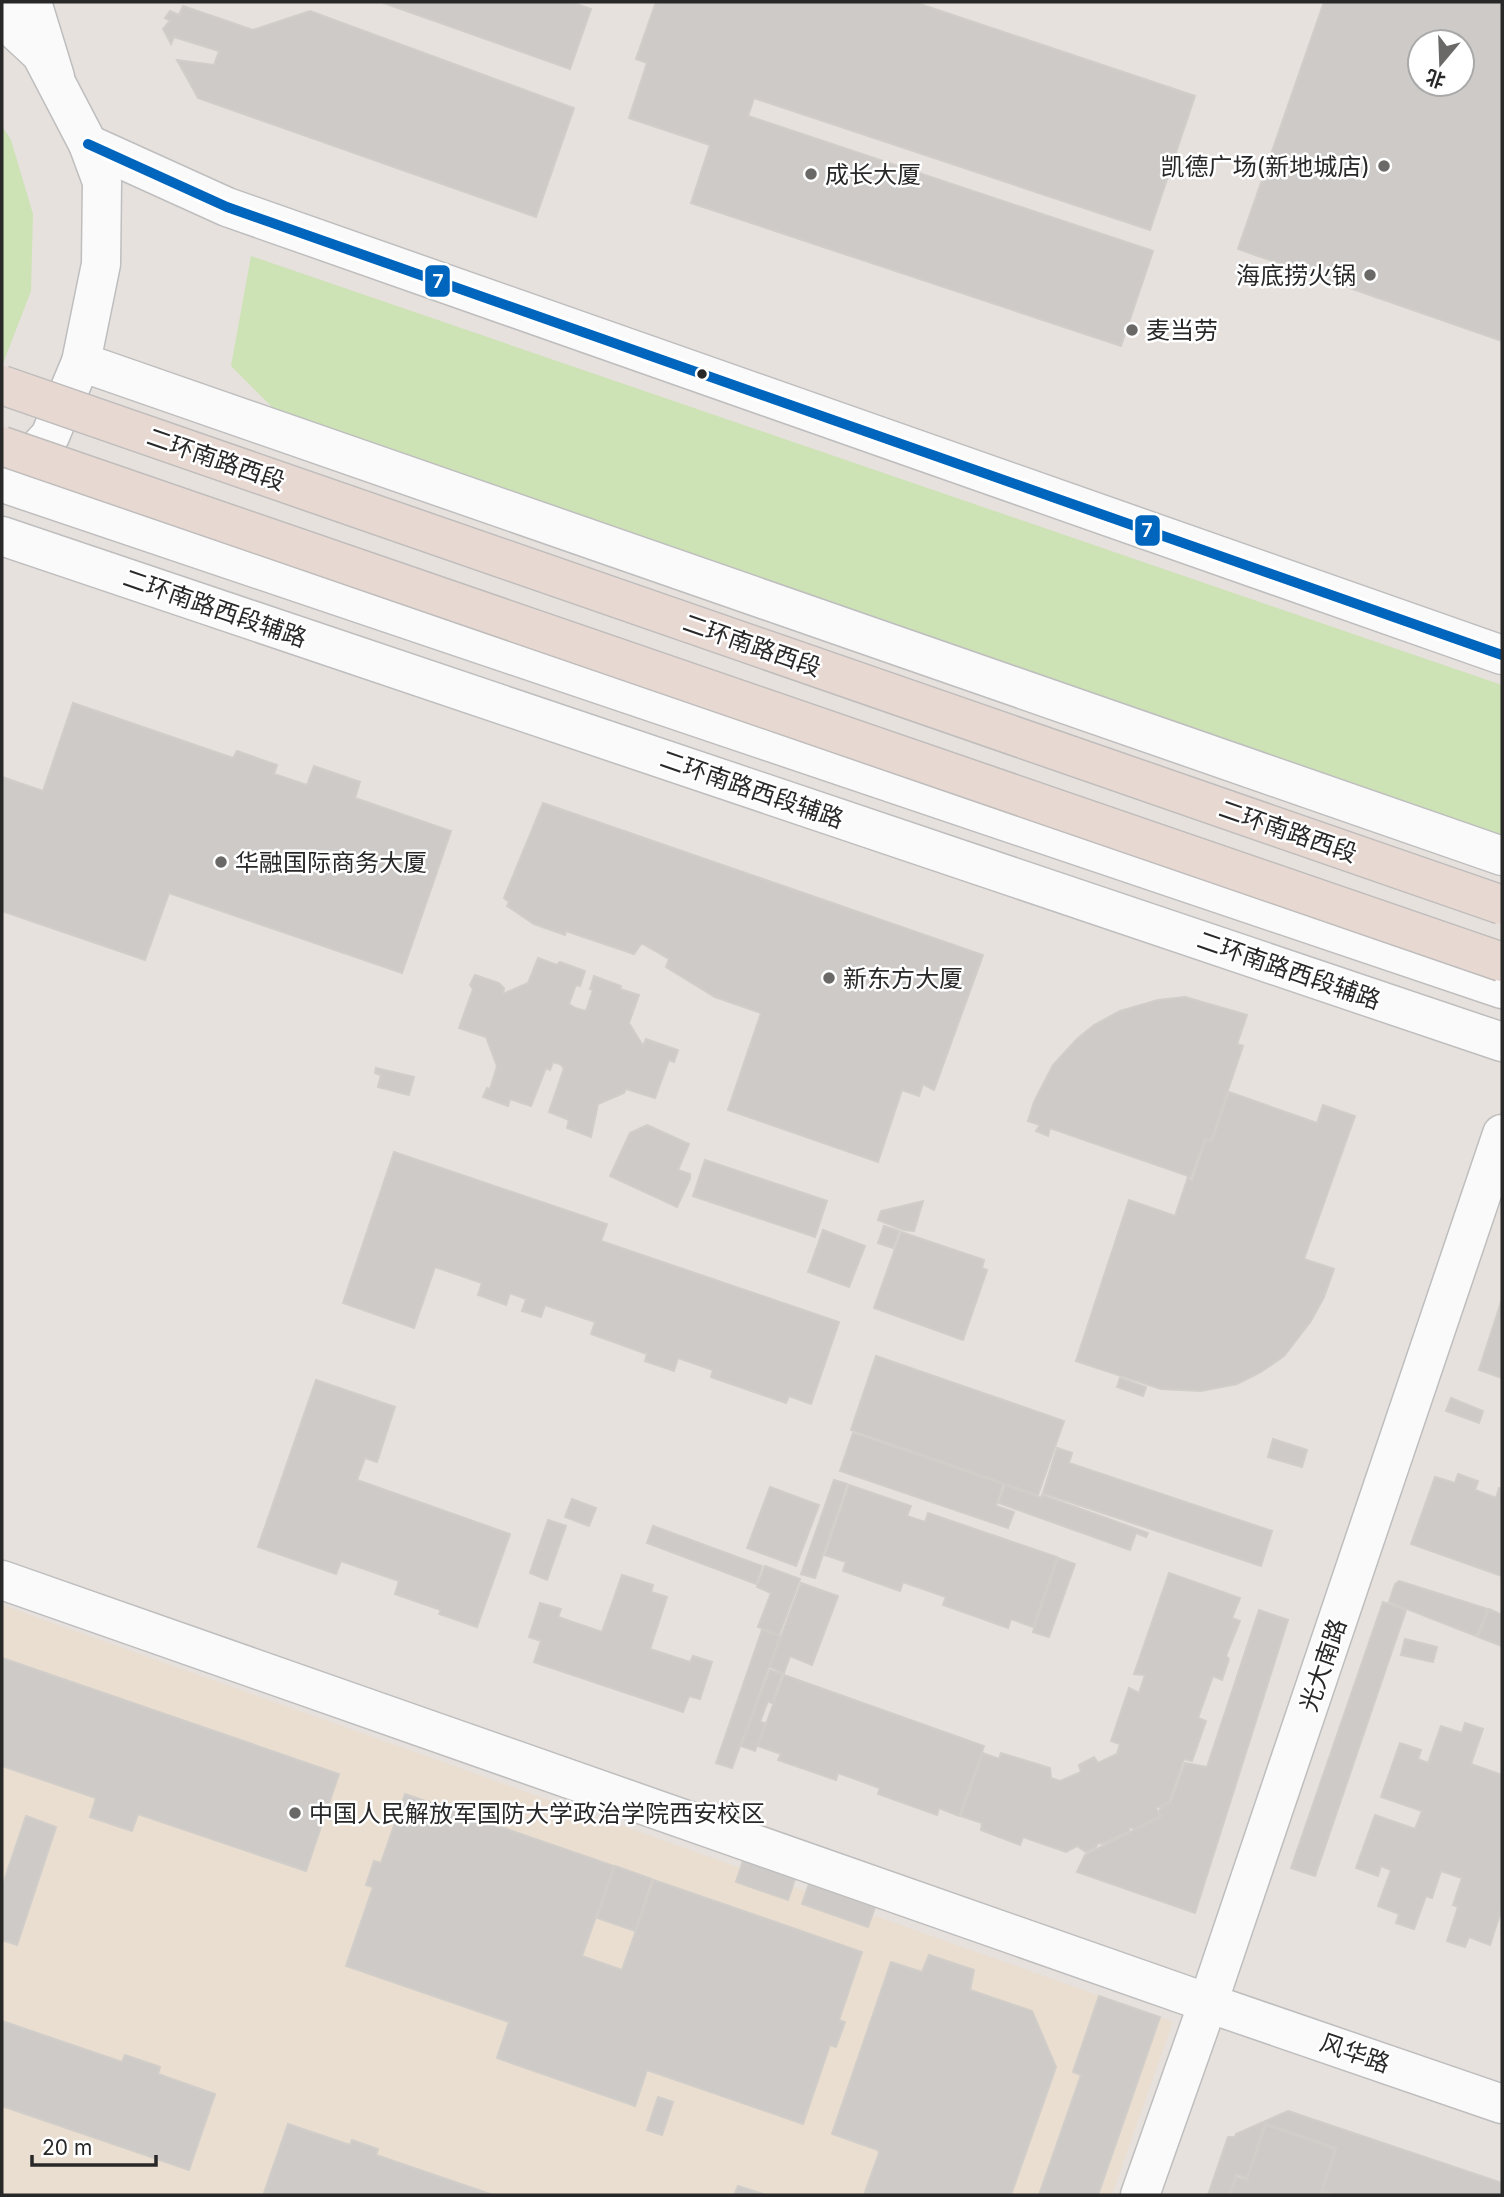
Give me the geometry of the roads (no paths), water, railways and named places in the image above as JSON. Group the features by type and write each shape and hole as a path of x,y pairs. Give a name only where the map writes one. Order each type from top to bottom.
{"highway":[{"name":"二环南路西段","path":"2,385 1502,905"},
{"path":"2,446 1502,962"}],"main road":[{"path":"32,2 59,89"},
{"path":"2,18 41,54 88,144 102,182 101,264 81,362 50,436 4,485 1502,989"},
{"path":"88,144 227,207 1502,655"},
{"name":"二环南路西段","path":"81,362 1502,856"},
{"name":"二环南路西段辅路","path":"2,536 1502,1042"},
{"name":"光大南路","path":"1140,2195 1208,2003 1502,1134"},
{"name":"风华路","path":"2,1580 1502,2104"}],"place":[{"name":"凯德广场(新地城店)","path":"1384,166"},
{"name":"成长大厦","path":"811,174"},
{"name":"海底捞火锅","path":"1370,275"},
{"name":"麦当劳","path":"1132,330"},
{"name":"华融国际商务大厦","path":"221,862"},
{"name":"新东方大厦","path":"829,978"},
{"name":"中国人民解放军国防大学政治学院西安校区","path":"295,1813"}]}
